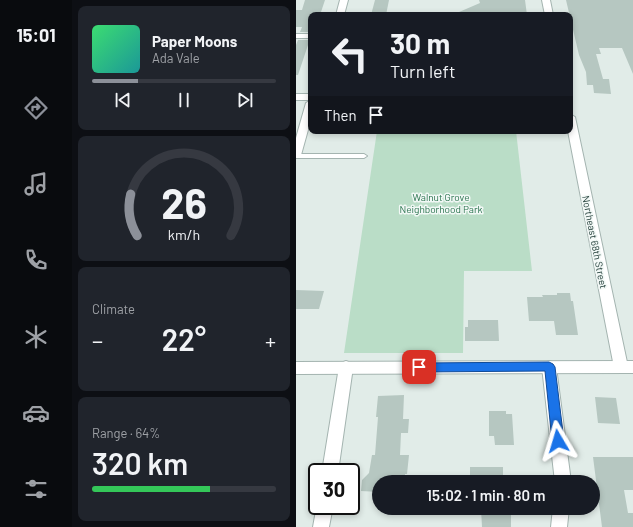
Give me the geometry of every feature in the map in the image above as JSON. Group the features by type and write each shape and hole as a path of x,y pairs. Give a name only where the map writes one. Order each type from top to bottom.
{"street":[{"path":"341,12 344,0"},
{"path":"546,0 548,12"},
{"path":"296,36 308,36"},
{"path":"296,97 308,97"},
{"path":"296,155 308,114"},
{"name":"Northeast 68th Street","path":"573,130 627,367"},
{"path":"331,463 346,367"},
{"path":"549,367 562,475"},
{"path":"296,368 627,367"},
{"path":"322,527 324,515"},
{"path":"559,527 560,515"}],"lane":[{"path":"296,155 364,156"}],"green space":[{"name":"Walnut Grove Neighborhood Park","path":"377,134 516,134 532,271 464,271 463,353 344,353"}],"building":[{"path":"305,0 325,0 321,12 308,12 308,32 300,32 302,27 296,27 296,10 302,10"},
{"path":"375,0 389,0 387,12 372,12"},
{"path":"479,0 525,0 527,12 459,12 480,3"},
{"path":"566,0 633,0 633,74 622,48 599,48 601,54 596,54 603,79 609,79 611,94 594,93 593,85 587,85 586,72 579,55 573,30 573,12 569,12"},
{"path":"298,40 308,40 308,45 298,75 296,75 296,45"},
{"path":"296,290 324,291 319,309 296,309"},
{"path":"557,293 570,293 571,301 573,301 578,335 556,335 554,321 529,321 527,297 543,297 542,295 557,295"},
{"path":"468,320 498,320 499,341 465,341 465,327 468,327"},
{"path":"404,395 403,419 409,419 408,433 401,433 400,455 409,455 407,474 372,475 372,492 361,491 362,480 369,473 372,455 375,455 378,396"},
{"path":"595,397 616,398 620,424 598,423"},
{"path":"489,411 506,411 506,414 512,414 514,445 495,445 494,436 489,436"},
{"path":"593,457 633,457 633,490 624,490 628,513 633,513 633,527 602,527 600,511 600,475 595,475"},
{"path":"470,467 503,467 503,475 470,475"},
{"path":"481,515 511,515 511,527 482,527"}],"route":[{"path":"419,367 549,367 558,441"}]}
